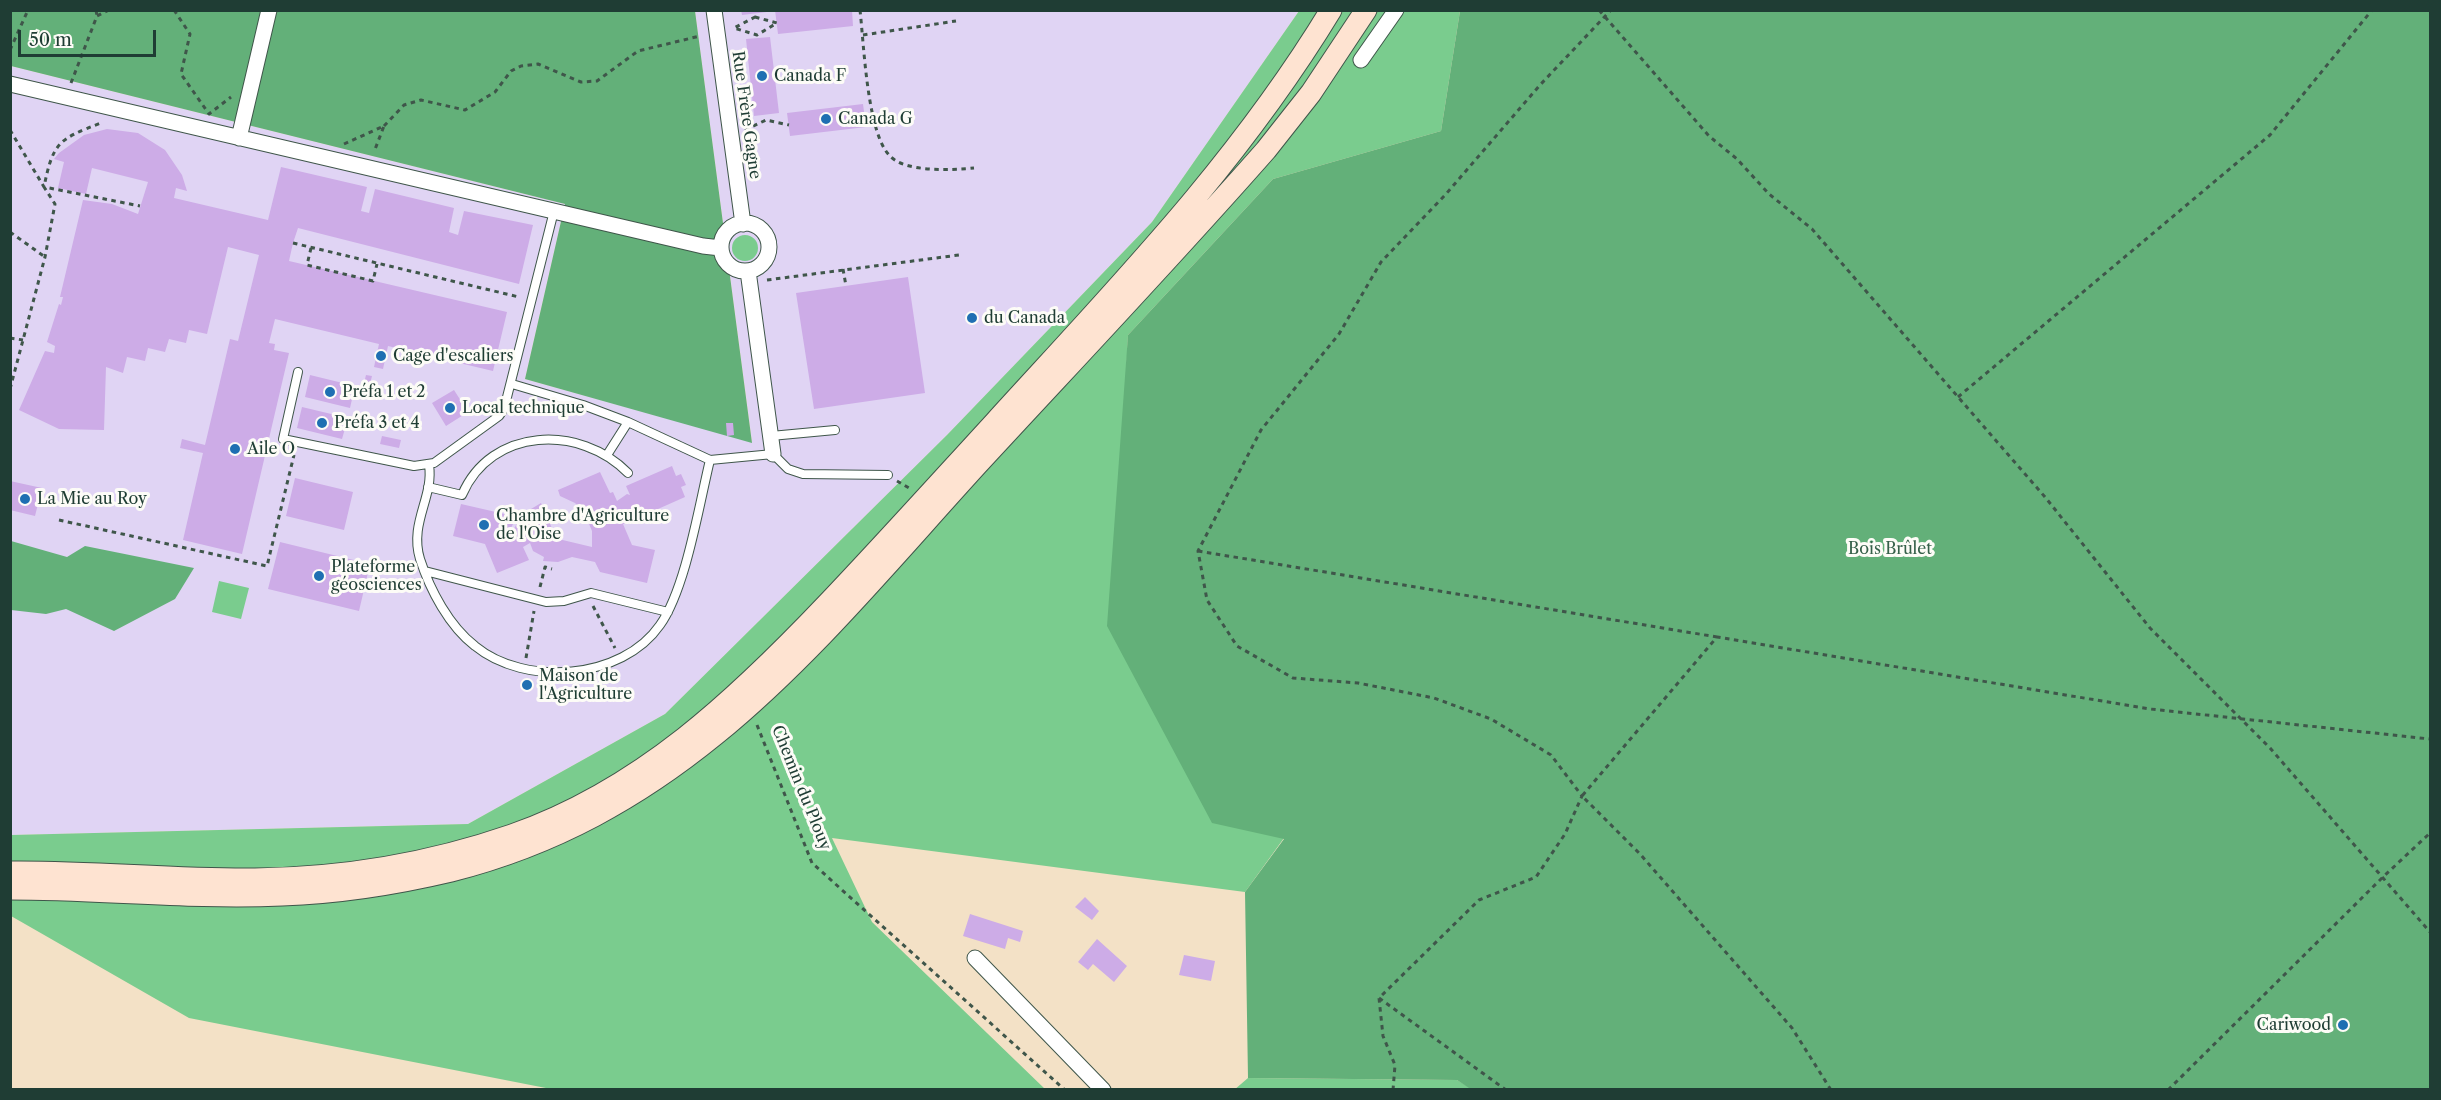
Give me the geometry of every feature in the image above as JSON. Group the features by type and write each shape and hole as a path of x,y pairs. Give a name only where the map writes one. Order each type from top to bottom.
{"main road":[{"path":"10,872 235,879 295,878 419,860 533,827 617,786 704,724 779,655 913,511 1198,198 1264,113 1331,10"},
{"path":"1219,201 1285,114 1352,10"},
{"path":"10,889 256,896 356,889 427,876 482,862 556,835 609,809 697,752 772,685 825,631 1219,201 1297,112 1366,10"}],"street":[{"path":"239,138 269,10"},
{"name":"Rue Frère Gagne","path":"714,10 743,224"},
{"path":"1361,60 1396,10"},
{"path":"10,84 554,212 703,246 722,248"},
{"path":"743,224 759,228 767,237 769,246 764,262 748,271 739,270 729,264 722,248 728,231 743,224"},
{"path":"748,271 773,454"},
{"path":"975,958 1103,1089"}],"lane":[{"path":"298,372 283,439 414,466 429,465 499,416 507,402 554,212"},
{"path":"512,384 583,405 628,422 710,460 773,454 788,469 803,474 888,475"},
{"path":"607,454 628,422"},
{"path":"771,436 835,430"},
{"path":"428,488 462,495 472,476 488,460 508,447 530,440 573,441 607,454 628,473"},
{"path":"429,465 428,488 417,530 418,549 435,593 468,640 487,655 524,668 550,672 579,670 621,657 649,638 668,612 684,567 710,460"},
{"path":"425,571 537,600 564,601 587,594 668,612"}],"path":[{"path":"10,50 28,10"},
{"path":"66,97 97,16 96,10"},
{"path":"97,16 109,10"},
{"path":"174,10 190,34 181,74 208,114"},
{"path":"860,10 876,135 890,157 909,165 949,170 974,168"},
{"path":"1599,10 1709,136 1737,159 1770,194 1812,229 2045,497 2150,628 2270,748 2430,932"},
{"path":"1611,10 1540,85 1446,194 1381,262 1339,334 1262,430 1198,551 1207,600 1237,646 1293,678 1358,683 1434,698 1491,719 1551,755 1582,796 1640,854 1792,1028 1831,1089"},
{"path":"1958,397 2270,135 2372,10"},
{"path":"755,17 777,23 757,35 734,28 755,17"},
{"path":"863,35 956,21"},
{"path":"318,156 384,126 404,105 421,100 465,110 495,92 511,71 521,66 538,64 581,82 597,81 611,73 638,51 706,34"},
{"path":"737,131 751,129 766,120 789,125"},
{"path":"44,187 50,158 55,148 76,133 102,122"},
{"path":"368,168 384,126"},
{"path":"10,130 55,204 45,257 10,389"},
{"path":"44,187 140,206"},
{"path":"10,232 45,257"},
{"path":"293,243 532,300"},
{"path":"311,248 307,265 373,281 377,263"},
{"path":"767,280 959,255"},
{"path":"843,269 846,286"},
{"path":"10,338 24,340"},
{"path":"59,520 267,566 297,442"},
{"path":"888,475 913,490 913,511"},
{"path":"1198,551 2150,709 2430,739"},
{"path":"524,668 545,567 552,568"},
{"path":"587,594 621,657"},
{"path":"1379,998 1479,900 1536,877 1565,834 1582,796 1718,637"},
{"name":"Chemin du Plouy","path":"755,722 812,863 1065,1089"},
{"path":"2168,1089 2430,833"},
{"path":"1379,998 1383,1036 1395,1065 1393,1089"},
{"path":"1379,998 1506,1089"}],"shaded area":[{"path":"695,11 1299,11 1152,222 947,435 665,714 468,824 11,835 11,66 565,204 525,379 752,442"}],"green space":[{"path":"11,11 695,11 752,443 525,379 565,204 11,66"},
{"path":"1299,11 1460,11 1441,131 1273,179 1128,335 1124,418 1284,838 1245,892 832,838 872,922 1045,1089 551,1089 189,1018 11,916 11,835 468,824 665,714 947,435 1152,222"},
{"name":"Bois Brûlet","path":"1460,11 2430,11 2430,1089 1472,1090 1457,1080 1248,1078 1245,892 1284,839 1212,823 1107,626 1128,335 1273,179 1441,131"},
{"path":"745,235 754,239 758,248 754,257 745,261 736,257 732,248 736,239"},
{"path":"11,541 67,557 85,546 194,568 175,599 114,631 66,609 46,614 11,610"},
{"path":"219,581 249,588 241,619 212,612"},
{"path":"1248,1078 1457,1080 1472,1089 1234,1090"}],"building":[{"path":"741,10 767,10 767,12 742,15"},
{"path":"775,10 852,10 853,26 778,34"},
{"name":"Canada F","path":"770,37 779,113 754,116 746,39"},
{"name":"Canada G","path":"863,104 866,127 790,136 787,113"},
{"path":"107,129 138,133 165,150 182,175 187,191 176,188 174,198 268,220 281,167 367,187 361,211 369,213 375,189 454,208 449,232 458,235 464,211 533,225 519,284 298,228 293,243 289,261 507,312 493,371 388,346 383,369 374,367 379,344 275,319 269,343 275,344 274,350 289,353 242,554 183,540 203,453 180,448 182,439 205,445 230,339 238,341 259,255 228,247 207,334 189,330 186,343 169,339 165,352 148,348 145,361 127,357 123,373 106,367 104,430 59,429 19,410 45,351 54,353 55,346 47,342 59,304 61,305 63,297 60,297 83,200 112,204 138,214 148,182 92,168 86,194 58,188 64,162 54,159 84,135"},
{"path":"908,277 925,393 814,409 796,293"},
{"name":"Préfa 1 et 2","path":"310,375 355,386 350,408 305,397"},
{"path":"366,375 372,376 370,384 364,383"},
{"name":"Local technique","path":"454,390 468,412 446,426 432,403"},
{"name":"Préfa 3 et 4","path":"302,407 348,418 342,439 297,428"},
{"path":"726,423 733,423 734,435 727,436"},
{"path":"382,436 401,440 399,448 380,444"},
{"name":"Chambre d'Agriculture de l'Oise","path":"672,466 676,476 681,474 686,485 681,487 685,497 640,517 636,509 634,512 623,514 627,523 623,524 632,545 655,550 647,583 600,572 595,562 572,557 558,562 543,561 544,557 533,551 530,543 523,547 529,560 497,573 485,544 453,536 461,504 509,515 513,524 511,528 514,529 521,515 541,503 554,533 550,537 592,547 592,531 584,512 575,503 560,496 558,490 600,472 610,493 613,492 617,501 627,494 630,495 626,486"},
{"path":"295,478 353,492 344,530 286,516"},
{"name":"La Mie au Roy","path":"10,481 42,488 35,516 10,510"},
{"name":"Plateforme géosciences","path":"280,542 370,564 359,611 268,589"},
{"path":"1085,897 1099,911 1092,920 1075,907"},
{"path":"970,914 1023,931 1020,942 1008,938 1005,949 963,936"},
{"path":"1097,939 1127,966 1114,982 1093,964 1088,970 1078,962"},
{"path":"1184,955 1215,961 1211,981 1179,975"}],"place":[{"name":"Canada F","path":"762,76"},
{"name":"Canada G","path":"826,119"},
{"name":"du Canada","path":"972,318"},
{"name":"Cage d'escaliers","path":"381,356"},
{"name":"Préfa 1 et 2","path":"330,392"},
{"name":"Local technique","path":"450,408"},
{"name":"Préfa 3 et 4","path":"322,423"},
{"name":"Aile O","path":"235,449"},
{"name":"La Mie au Roy","path":"25,499"},
{"name":"Chambre d'Agriculture de l'Oise","path":"484,525"},
{"name":"Plateforme géosciences","path":"319,576"},
{"name":"Maison de l'Agriculture","path":"527,685"},
{"name":"Cariwood","path":"2343,1025"}]}
